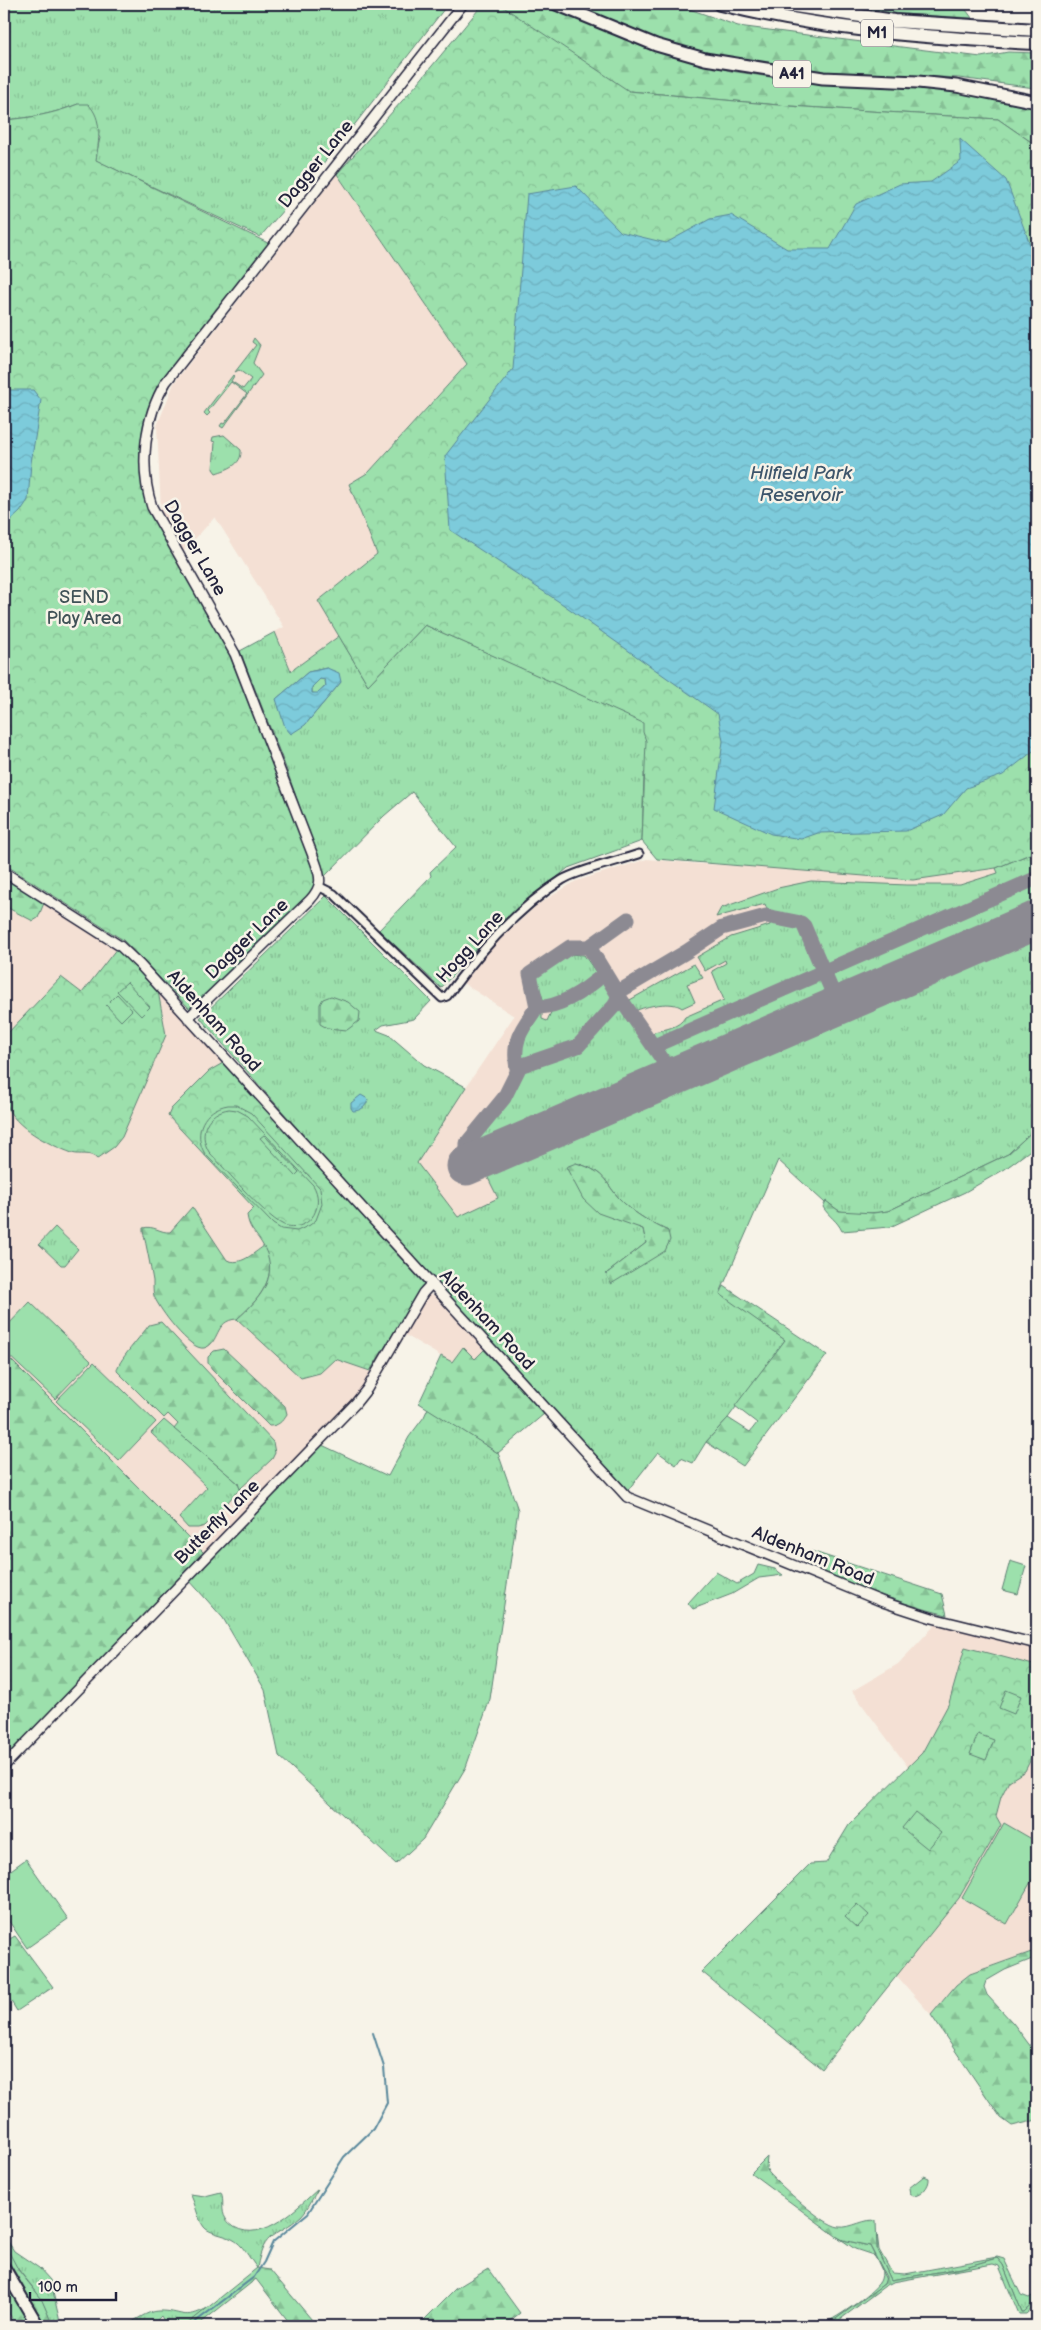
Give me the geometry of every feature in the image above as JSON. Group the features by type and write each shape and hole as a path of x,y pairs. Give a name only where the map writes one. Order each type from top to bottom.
{"highway":[{"name":"M1","path":"720,4 801,21 883,34 1037,44"},
{"name":"M1","path":"782,4 894,21 1037,30"}],"main road":[{"name":"A41","path":"556,4 656,45 705,59 823,78 918,82 956,86 1037,102"},
{"path":"4,2268 38,2326"}],"street":[{"name":"Dagger Lane","path":"188,1018 310,900 320,887 320,875 235,654 152,507 147,493 145,469 147,434 153,408 166,382 463,4"},
{"name":"Hogg Lane","path":"320,887 334,894 442,998 447,996 485,946 527,906 564,879 638,854"},
{"name":"Aldenham Road","path":"4,872 120,946 627,1497 883,1602 932,1618 1037,1644"},
{"name":"Butterfly Lane","path":"4,1766 356,1404 419,1299 432,1283"}],"shaded area":[{"path":"337,174 467,364 369,472 349,484 377,554 319,601 339,636 291,671 275,632 284,627 215,517 183,552 161,512 157,426 174,383"},
{"path":"1037,850 1037,1135 843,1219 778,1160 694,1353 341,1178 376,1030 389,1035 424,1065 466,1087 514,1016 463,983 497,942 537,905 576,881 647,859 701,864 843,870"},
{"path":"4,876 117,948 144,975 424,1284 354,1400 204,1553 4,1353"},
{"path":"428,1294 434,1295 484,1350 475,1360 452,1363 402,1333 423,1298"},
{"path":"936,1624 1037,1649 1037,1950 970,1974 956,1985 931,2015 897,1976 822,2069 702,1972 810,1864 826,1863 849,1825 908,1767 852,1691 898,1664"}],"green space":[{"path":"4,4 448,4 338,146 260,237 95,160 100,138 78,104 41,115 4,120"},
{"path":"483,4 545,4 633,42 687,60 731,71 810,83 840,82 953,89 1032,105 1037,111 1037,146 998,119 789,106 630,91 586,141"},
{"name":"Hilfield Park Reservoir","path":"483,4 499,4 629,91 789,106 998,119 1037,146 1037,851 996,868 913,880 657,859 642,841 646,741 643,723 425,625 368,685 318,601 377,554 349,484 369,472 467,364 337,174 418,83"},
{"path":"565,4 675,4 738,26 981,57 1008,52 1037,53 1035,88 959,78 777,69 726,60 639,35"},
{"path":"831,4 937,4 964,7 972,18 902,14"},
{"name":"SEND Play Area","path":"78,104 88,104 96,116 99,130 96,160 270,244 157,390 147,413 141,449 145,491 227,644 315,872 315,883 312,891 191,1010 123,940 4,864 4,120 41,115"},
{"path":"254,338 260,345 253,363 262,375 223,428 220,426 222,423 224,424 247,394 231,382 208,411 210,413 207,416 204,413 233,375 231,381 243,389 251,379 239,370 235,372 256,345 252,342"},
{"path":"224,435 241,450 241,455 233,466 216,473 213,469 215,442 212,441 213,437"},
{"path":"425,625 632,717 718,714 644,773 642,841 568,868 493,931 441,988 379,930 431,876 430,872 456,847 412,792 384,816 324,877 286,768 240,651 275,632 291,671 339,636 368,685","holes":["327,668 341,682 305,725 276,699 308,672"]},
{"path":"320,679 325,680 326,685 318,694 312,693 312,687"},
{"path":"1037,851 1037,905 678,1060 665,1056 652,1037 654,1032 675,1026 685,1017 724,1000 712,971 726,963 725,960 705,971 697,957 731,937 770,925 770,918 797,923 796,917 768,912 765,904 716,917 721,908 778,888 811,881 960,885 998,873 996,868"},
{"path":"4,876 44,903 38,918 33,921 4,906"},
{"path":"326,896 431,1001 414,1019 383,1025 376,1030 389,1035 424,1065 466,1087 417,1163 458,1217 498,1198 487,1176 487,1171 1037,934 1037,1127 1008,1154 883,1212 857,1213 838,1210 825,1203 778,1160 720,1293 785,1340 728,1418 706,1442 693,1463 681,1458 676,1465 658,1452 628,1490 341,1178 200,1018","holes":["576,1163 601,1175 618,1197 630,1208 645,1219 668,1231 606,1274 646,1243 643,1229 627,1222"]},
{"path":"117,948 158,991 166,1035 122,1137 114,1147 97,1159 88,1154 75,1154 53,1145 33,1134 16,1120 5,1103 4,1098 4,1037 61,977 82,993"},
{"path":"568,954 584,955 598,975 584,987 548,1004 544,1002 536,977"},
{"path":"694,964 703,978 687,984 695,1002 682,1008 666,1004 635,1011 628,1001"},
{"path":"602,979 614,997 614,1003 595,1025 574,1045 522,1062 519,1061 519,1043 539,1011 542,1009 542,1019 547,1021 552,1010 587,992"},
{"path":"127,982 150,1007 141,1016 117,991"},
{"path":"117,994 132,1010 121,1021 106,1005"},
{"path":"331,996 348,1002 360,1012 359,1021 347,1030 327,1028 320,1024 320,1004 323,999"},
{"path":"619,1005 659,1060 659,1068 477,1147 471,1143 509,1097 522,1069 580,1048"},
{"path":"223,1063 424,1284 370,1371 335,1359 320,1373 301,1378 237,1319 261,1294 269,1275 267,1254 250,1227 248,1220 247,1215 254,1208 168,1116 171,1109 209,1071"},
{"path":"236,1105 251,1113 320,1188 322,1204 316,1220 310,1225 297,1231 281,1229 273,1224 205,1154 201,1146 200,1130 207,1116 220,1107","holes":["229,1109 237,1110 248,1116 313,1185 318,1200 317,1208 309,1220 303,1224 287,1226 279,1223 247,1194 209,1152 204,1137 210,1119 222,1111"]},
{"path":"1037,1127 1037,1145 1005,1169 965,1192 890,1227 842,1231 823,1207 826,1201 839,1211 873,1213 888,1211 1008,1154"},
{"path":"264,1135 299,1172 295,1176 260,1138"},
{"path":"576,1163 601,1175 618,1197 630,1208 645,1219 668,1231 670,1240 665,1251 611,1284 606,1274 646,1243 643,1229 598,1213 583,1199 566,1167"},
{"path":"192,1207 227,1260 242,1260 264,1246 269,1257 270,1267 265,1287 259,1296 237,1319 224,1323 213,1342 204,1348 191,1343 183,1336 168,1319 157,1302 143,1231 143,1228 147,1227 170,1232"},
{"path":"55,1227 78,1249 65,1265 61,1265 39,1244"},
{"path":"724,1286 827,1355 743,1466 706,1442 728,1418 750,1432 757,1423 735,1406 785,1340 720,1294"},
{"path":"30,1302 91,1361 55,1399 4,1351 4,1329"},
{"path":"161,1322 273,1442 275,1453 272,1459 240,1489 238,1483 174,1429 178,1424 168,1414 164,1418 117,1371 125,1355 149,1325"},
{"path":"463,1347 475,1359 484,1350 544,1414 498,1453 419,1403 441,1356 452,1362"},
{"path":"224,1349 285,1406 287,1414 280,1423 269,1426 212,1369 208,1363 208,1357 214,1351"},
{"path":"4,1353 204,1553 4,1760"},
{"path":"94,1362 156,1422 119,1461 56,1401"},
{"path":"428,1408 498,1453 518,1510 490,1699 466,1767 423,1839 396,1864 279,1756 265,1690 223,1618 189,1580 322,1445 388,1476 409,1437 424,1417"},
{"path":"164,1420 238,1483 240,1489 205,1526 188,1528 179,1518 207,1487 151,1433"},
{"path":"811,1551 942,1594 947,1615 909,1605 875,1593 805,1563"},
{"path":"1010,1561 1026,1566 1018,1594 1002,1590"},
{"path":"758,1565 775,1569 783,1575 759,1578 732,1594 693,1609 688,1603 716,1572 737,1584 754,1574"},
{"path":"965,1647 1037,1666 1037,1747 1025,1771 1009,1781 1001,1797 996,1816 1001,1825 959,1898 822,2069 702,1972 810,1864 826,1863 849,1825 922,1753 949,1703"},
{"path":"1006,1690 1021,1696 1014,1714 999,1708"},
{"path":"978,1734 994,1740 986,1760 970,1754"},
{"path":"915,1812 941,1833 928,1849 902,1828"},
{"path":"1004,1823 1037,1842 1037,1871 1007,1924 962,1898"},
{"path":"26,1859 68,1919 27,1948 4,1914 4,1875"},
{"path":"857,1904 869,1915 857,1928 845,1917"},
{"path":"15,1936 53,1987 17,2011 4,1990 4,1942"},
{"path":"1037,1950 1037,1957 1005,1970 986,1981 984,1987 987,1995 1013,2023 1037,2055 1037,2120 1012,2126 1001,2118 931,2015 956,1985 970,1974"},
{"path":"767,2157 766,2168 769,2173 823,2220 839,2227 876,2221 877,2250 891,2280 962,2268 997,2258 1003,2265 1022,2312 1037,2300 1037,2304 1026,2314 1019,2314 999,2266 993,2264 893,2282 834,2324 822,2326 829,2324 884,2284 886,2277 870,2246 843,2240 836,2236 751,2173"},
{"path":"924,2176 929,2178 926,2187 922,2192 913,2196 910,2194 909,2188"},
{"path":"318,2189 301,2216 267,2241 263,2247 257,2268 236,2241 209,2231 204,2227 190,2194 205,2196 221,2192 223,2212 228,2222 234,2227 245,2231 257,2231 280,2221"},
{"path":"877,2233 879,2250 892,2273 905,2274 997,2257 1004,2259 1021,2295 1029,2298 1037,2293 1037,2300 1022,2312 1003,2265 997,2258 962,2268 891,2280 877,2250"},
{"path":"4,2235 14,2251 39,2268 50,2280 61,2326 53,2326 51,2323 37,2293 11,2259 7,2251"},
{"path":"836,2236 843,2240 870,2246 876,2258 873,2255 855,2249"},
{"path":"4,2243 19,2271 41,2298 53,2326 46,2326 4,2253"},
{"path":"257,2268 270,2270 317,2326 292,2326 256,2279 197,2326 185,2326"},
{"path":"488,2269 520,2313 503,2326 418,2326 455,2289"},
{"path":"882,2271 886,2280 884,2284 829,2324 805,2326 824,2323 856,2304 878,2284"},
{"path":"4,2276 33,2326 16,2326 4,2304"},
{"path":"209,2307 185,2326 167,2326 161,2316 157,2320 160,2326 125,2326 154,2311 188,2315"}],"water":[{"name":"Hilfield Park Reservoir","path":"960,139 1006,180 1037,263 1037,748 1003,775 966,788 943,815 906,831 818,833 801,839 771,834 714,808 723,741 718,714 561,603 450,530 445,456 513,369 527,194 576,186 621,232 666,243 710,219 731,215 787,249 830,249 856,204 900,184 931,182 961,161"},
{"path":"4,390 33,390 41,400 31,463 28,500 20,512 7,524 4,542"},
{"path":"327,668 339,673 341,682 305,725 291,734 285,727 276,699 308,672","holes":["320,679 325,680 326,686 318,693 312,693 312,687"]},
{"path":"361,1095 368,1099 366,1104 363,1108 353,1111 351,1103"}],"waterway":[{"path":"190,2326 254,2277 264,2262 273,2242 308,2213 344,2157 373,2129 387,2103 384,2067 373,2033"}],"taxiway":[{"path":"654,1046 1037,878"},
{"path":"482,1159 472,1157 467,1148 467,1143 504,1098 520,1066 578,1046 615,1005 620,991 686,952 722,928 766,916 801,923 804,926 838,1005"},
{"path":"517,1069 516,1050 519,1036 537,1007 530,974 570,947 589,947 628,919"},
{"path":"589,947 620,998 667,1066 667,1075 662,1082"},
{"path":"537,1007 565,1001 591,985 605,973"},
{"path":"667,1066 676,1071 688,1070"}],"runway":[{"path":"466,1166 1037,920"}]}
